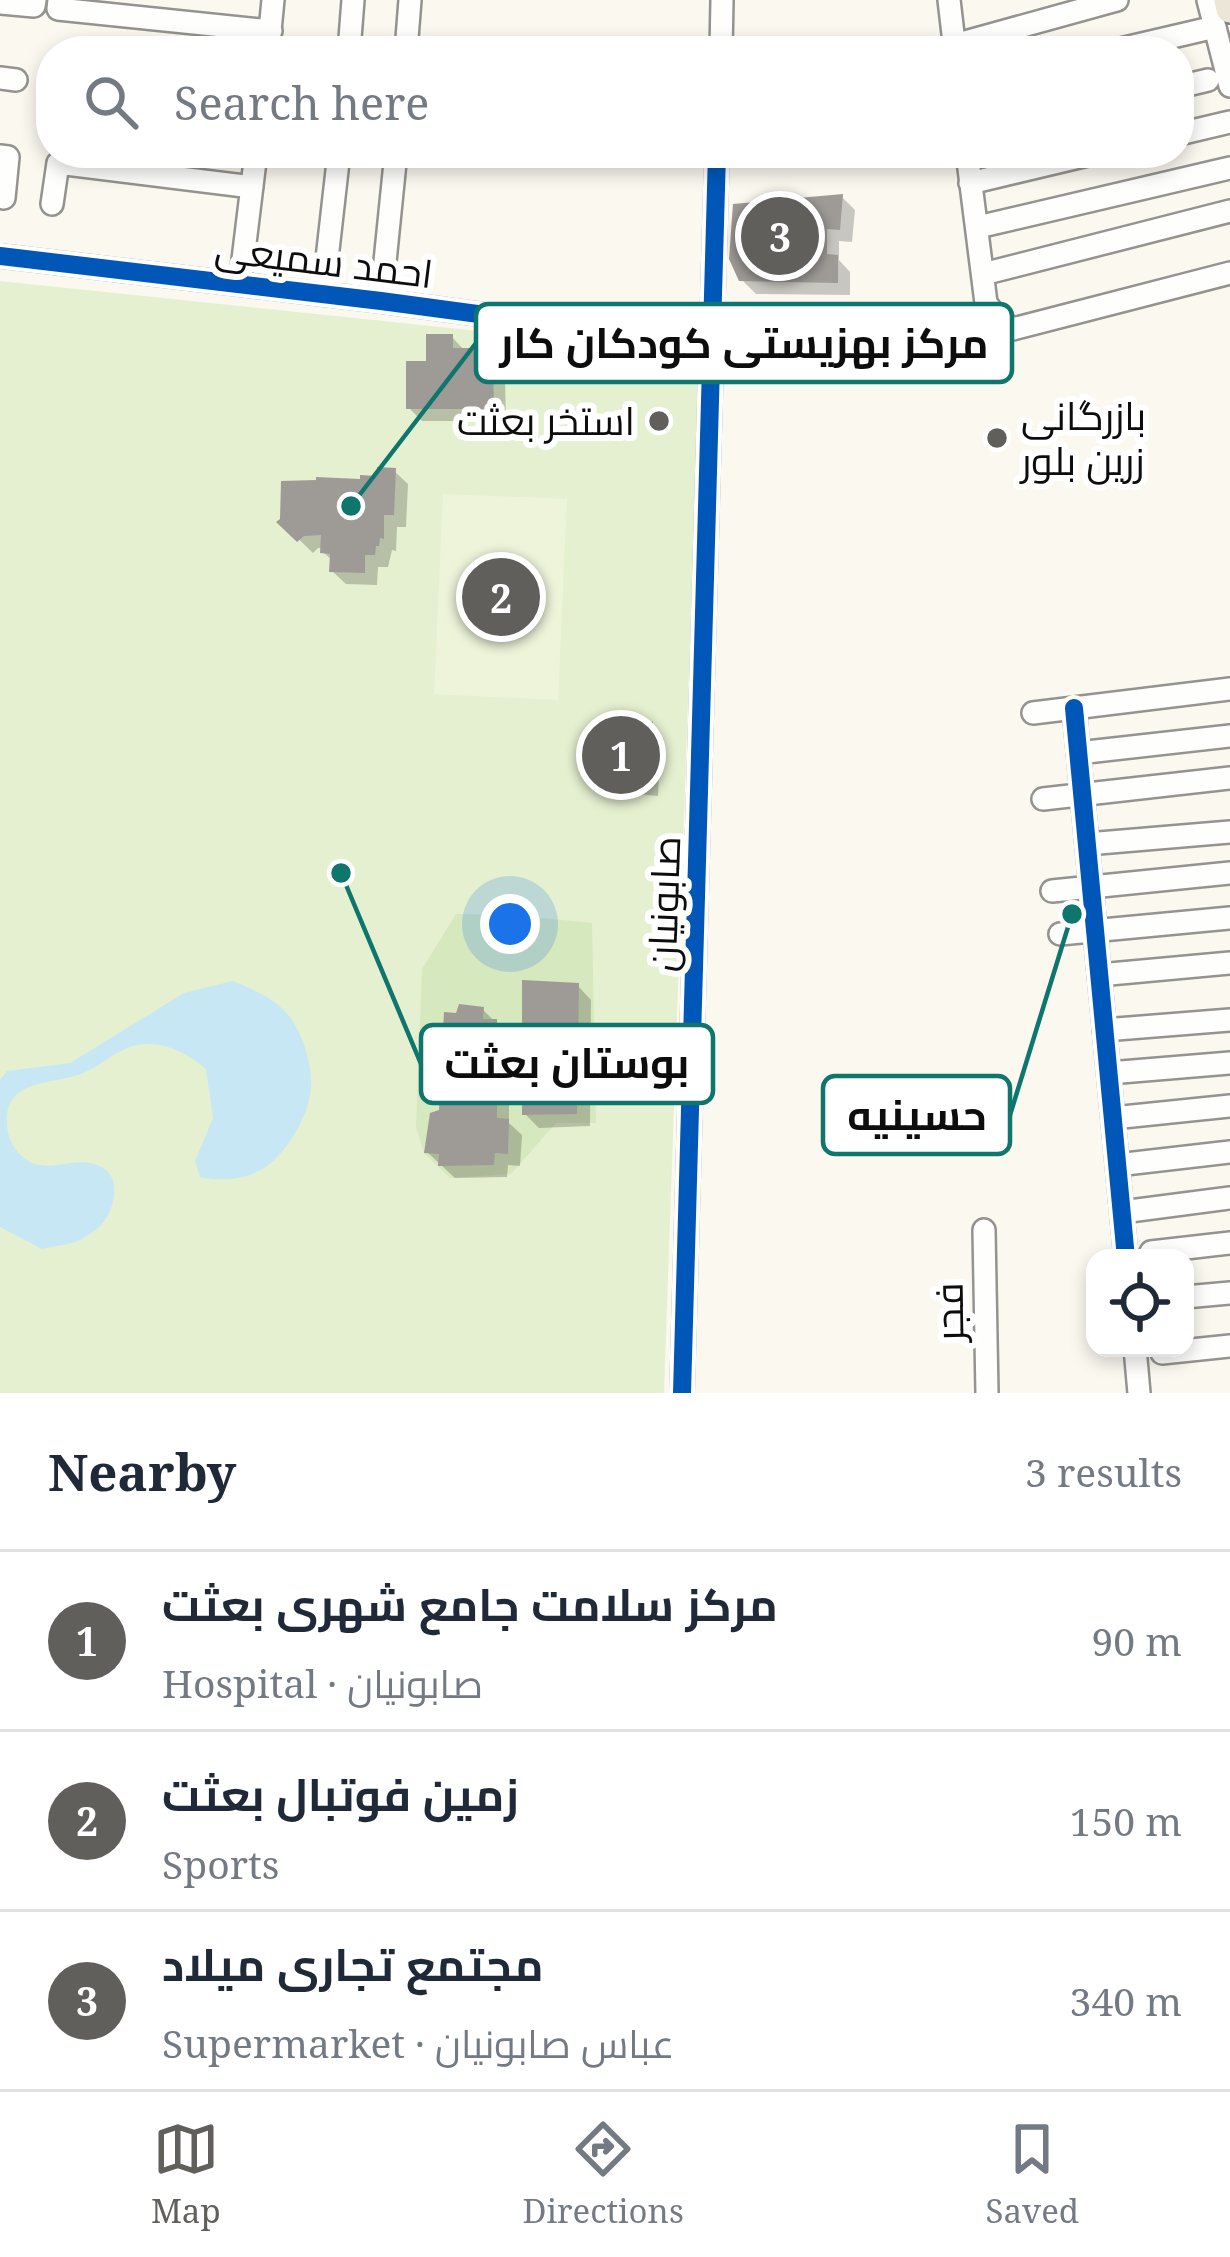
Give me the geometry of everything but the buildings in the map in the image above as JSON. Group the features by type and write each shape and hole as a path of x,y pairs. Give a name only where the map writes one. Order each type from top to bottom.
{"street":[{"path":"269,36 273,0"},
{"path":"350,36 353,0"},
{"path":"407,36 410,0"},
{"path":"721,36 722,0"},
{"path":"949,0 954,36"},
{"path":"996,36 1118,0"},
{"path":"1208,0 1224,12"},
{"path":"6,2 46,4 239,36"},
{"path":"1155,36 1224,12"},
{"path":"1219,83 1224,12"},
{"path":"1194,130 1230,122"},
{"path":"4,157 4,199"},
{"path":"52,204 57,168"},
{"path":"137,168 252,187"},
{"path":"241,284 254,168"},
{"path":"323,294 336,168"},
{"path":"381,301 394,168"},
{"name":"صابونیان","path":"682,1393 716,168"},
{"path":"968,168 986,303 1013,329 1230,273"},
{"path":"970,183 1033,168"},
{"path":"978,227 1230,169"},
{"path":"983,274 1230,211"},
{"name":"احمد سمیعی","path":"0,256 710,345"},
{"path":"1033,713 1230,689"},
{"path":"1074,708 1125,1249"},
{"path":"1078,753 1230,736"},
{"path":"1043,799 1230,778"},
{"path":"1087,844 1230,832"},
{"path":"1052,891 1230,873"},
{"path":"1060,934 1229,918 1230,932"},
{"path":"1099,975 1230,963"},
{"path":"1104,1030 1230,1020"},
{"path":"1108,1073 1230,1063"},
{"path":"1113,1118 1230,1106"},
{"path":"1117,1165 1230,1152"},
{"path":"1122,1211 1230,1198"},
{"name":"فجر","path":"984,1230 987,1393"},
{"path":"1177,1249 1230,1243"},
{"path":"1194,1296 1230,1293"},
{"path":"1194,1350 1230,1346"},
{"path":"1136,1357 1139,1393"}],"green space":[{"path":"0,281 700,354 664,1393 0,1393"},
{"path":"443,494 567,499 558,700 434,694"},
{"path":"456,914 592,923 596,1123 556,1123 511,1174 450,1178 424,1153 416,1127 422,969"}],"water":[{"path":"233,981 284,1010 306,1050 310,1097 281,1153 249,1175 200,1177 195,1161 213,1118 206,1069 171,1048 130,1047 81,1074 21,1091 8,1110 10,1139 27,1160 48,1166 92,1163 109,1173 114,1195 106,1219 78,1241 42,1249 0,1227 0,1080 7,1071 70,1063 184,993"}],"cycle path":[{"path":"682,1393 717,168"},
{"path":"0,256 710,345"},
{"path":"1074,708 1125,1249"}],"place":[{"name":"مجتمع تجاری میلاد","path":"780,236"},
{"name":"استخر بعثت","path":"659,421"},
{"name":"بازرگانی زرین بلور","path":"997,438"},
{"name":"مرکز بهزیستی کودکان کار","path":"351,506"},
{"name":"زمین فوتبال بعثت","path":"501,597"},
{"name":"مرکز سلامت جامع شهری بعثت","path":"621,755"},
{"name":"بوستان بعثت","path":"341,873"},
{"name":"حسینیه","path":"1072,914"}]}
